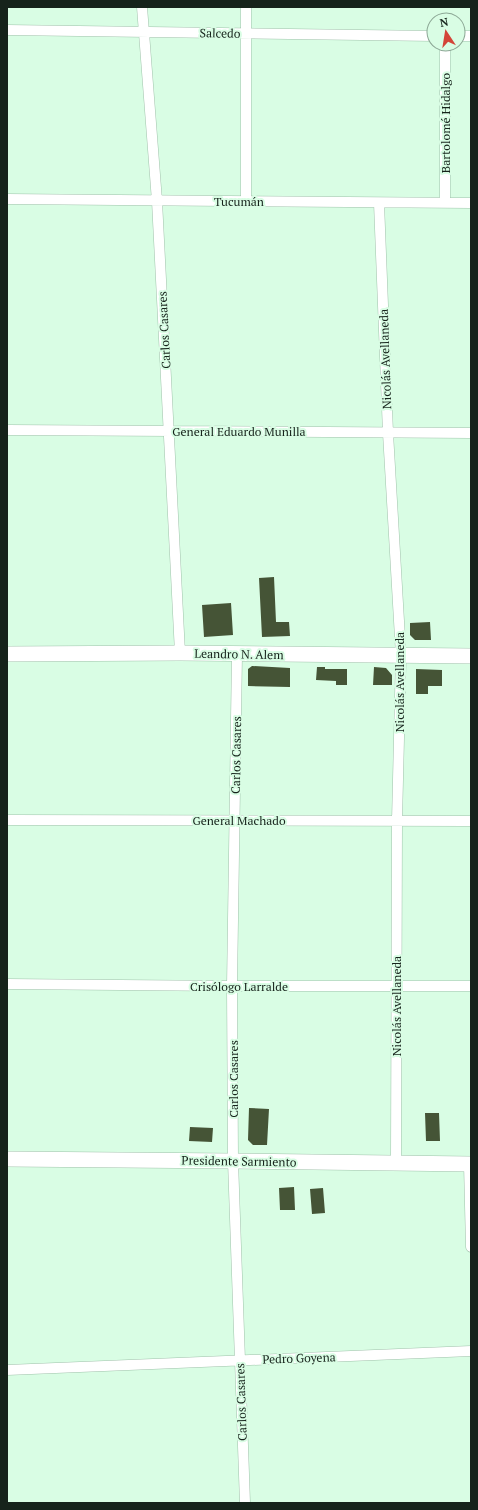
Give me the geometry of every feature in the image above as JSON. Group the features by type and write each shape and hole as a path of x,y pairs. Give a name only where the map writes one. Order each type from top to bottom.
{"street":[{"name":"Carlos Casares","path":"142,7 158,201 180,653"},
{"path":"246,7 246,202"},
{"name":"Salcedo","path":"7,30 426,36"},
{"name":"Bartolomé Hidalgo","path":"445,52 445,203"},
{"name":"Tucumán","path":"7,199 471,203"},
{"name":"Nicolás Avellaneda","path":"379,203 388,433 401,655 395,987 396,1162"},
{"name":"General Eduardo Munilla","path":"7,430 471,433"},
{"name":"Leandro N. Alem","path":"7,654 180,653 471,656"},
{"name":"Carlos Casares","path":"237,654 232,986 233,1161 245,1503"},
{"name":"General Machado","path":"7,820 471,821"},
{"name":"Crisólogo Larralde","path":"7,984 395,987 471,986"},
{"name":"Presidente Sarmiento","path":"7,1159 396,1162 470,1164"},
{"path":"470,1164 471,1247"},
{"name":"Pedro Goyena","path":"7,1370 471,1351"}],"building":[{"path":"274,577 276,622 289,622 290,636 262,637 259,578"},
{"path":"231,603 233,635 204,637 202,605"},
{"path":"430,622 431,640 415,640 410,635 410,623"},
{"path":"252,666 290,668 290,687 248,686 248,669"},
{"path":"317,667 325,667 325,669 347,669 347,685 336,685 336,681 316,680"},
{"path":"374,667 386,668 392,675 392,685 373,685"},
{"path":"416,669 442,670 442,686 428,686 428,694 416,694"},
{"path":"249,1108 269,1109 267,1145 253,1145 248,1140"},
{"path":"425,1113 439,1113 440,1141 426,1141"},
{"path":"190,1127 213,1128 212,1142 189,1141"},
{"path":"294,1187 295,1210 280,1210 279,1188"},
{"path":"323,1188 325,1213 312,1214 310,1189"}]}
